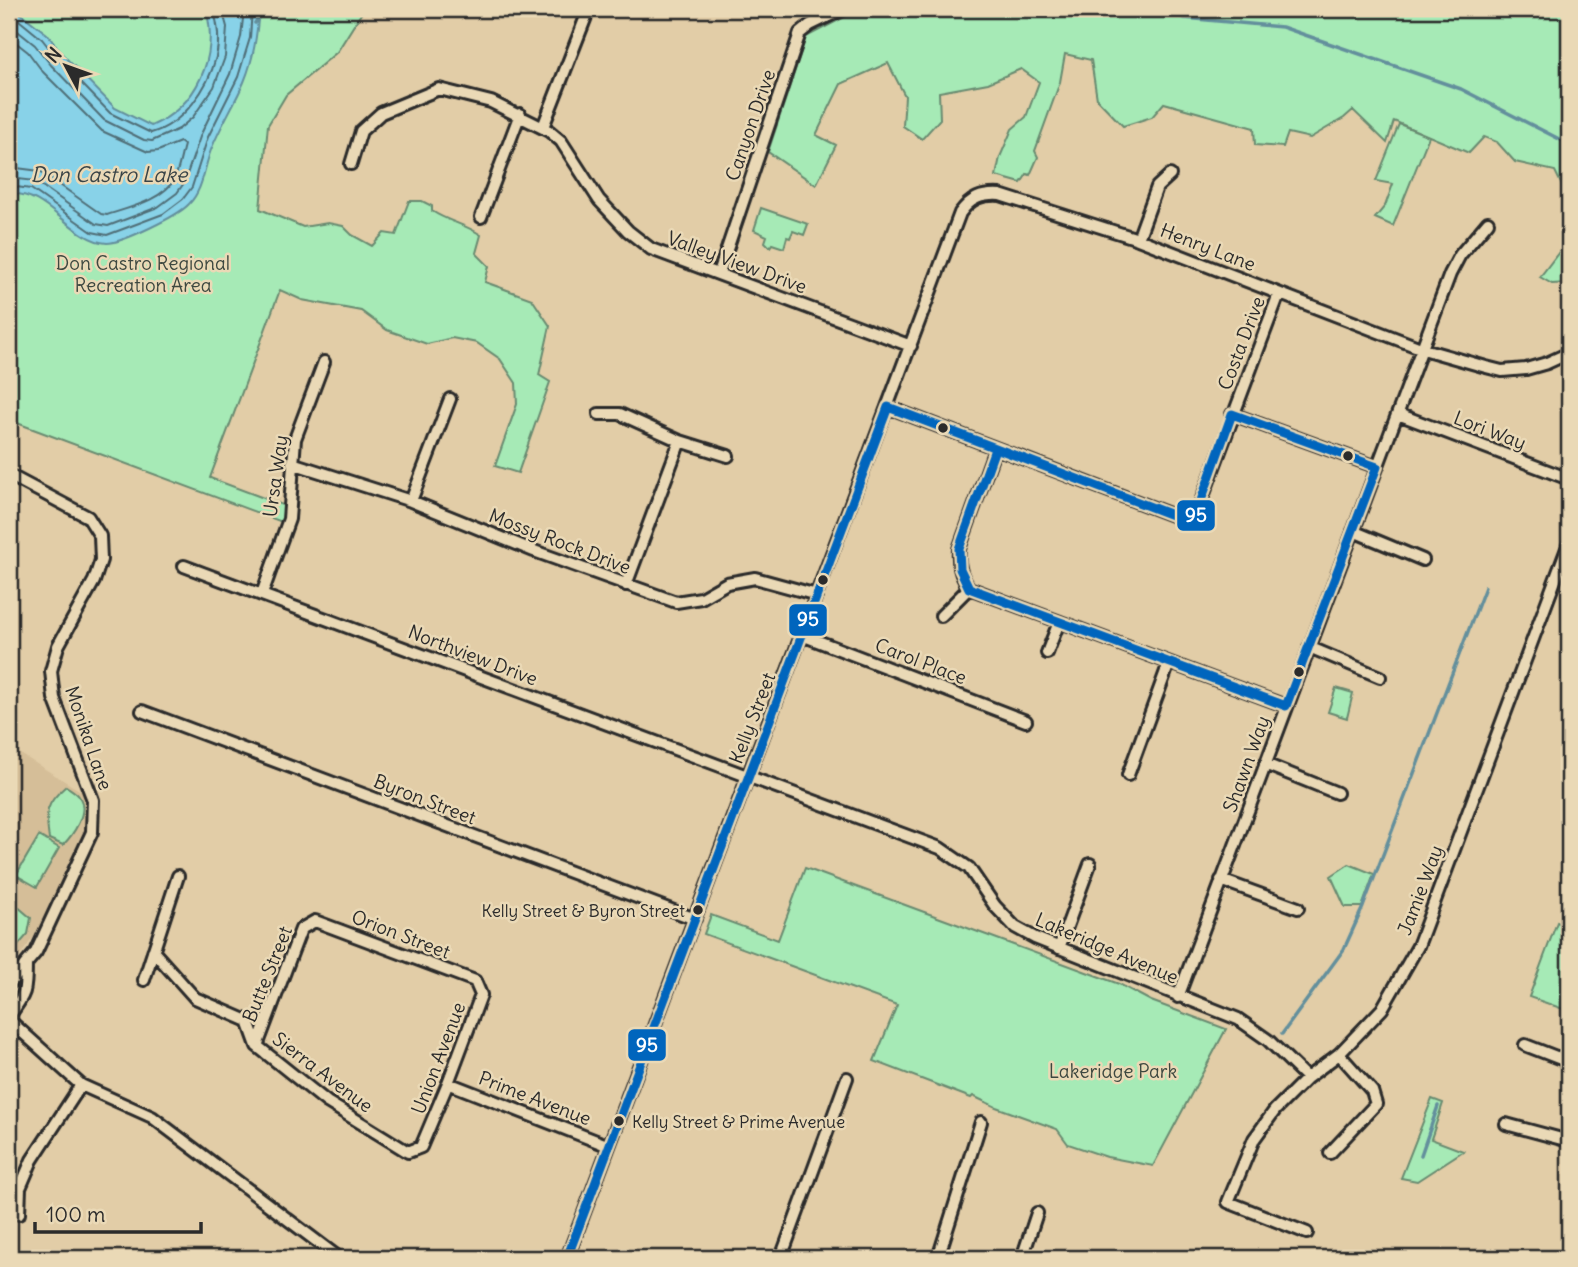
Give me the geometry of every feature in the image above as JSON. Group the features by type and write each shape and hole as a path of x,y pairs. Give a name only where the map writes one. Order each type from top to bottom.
{"street":[{"path":"543,127 589,9"},
{"name":"Canyon Drive","path":"719,274 800,33 841,10"},
{"name":"Valley View Drive","path":"351,164 361,131 381,113 439,89 491,102 543,127 564,145 599,200 628,231 651,250 911,346"},
{"path":"481,217 520,114"},
{"path":"1138,239 1157,187 1170,174"},
{"name":"Henry Lane","path":"978,196 1000,195 1138,239 1423,349 1502,371 1526,369 1569,353"},
{"name":"Kelly Street","path":"567,1258 960,213 967,203 978,196"},
{"name":"Shawn Way","path":"1178,996 1450,274 1460,255 1488,222"},
{"name":"Costa Drive","path":"995,449 1193,523 1279,294"},
{"name":"Ursa Way","path":"262,594 289,519 295,439 324,362"},
{"path":"411,501 450,399"},
{"path":"888,407 995,449 959,549 958,565 961,577 969,588 1286,706"},
{"path":"599,414 620,414 680,441 728,456"},
{"path":"1232,414 1377,467"},
{"name":"Lori Way","path":"1398,414 1569,479"},
{"path":"626,586 680,441"},
{"name":"Mossy Rock Drive","path":"292,463 411,501 626,586 676,602 701,598 727,583 755,578 817,595"},
{"name":"Monika Lane","path":"9,475 88,517 100,536 101,560 94,581 58,646 51,671 54,698 93,800 92,832 36,952 9,984"},
{"path":"1353,531 1423,560"},
{"name":"Jamie Way","path":"1307,1233 1228,1202 1254,1139 1275,1110 1307,1078 1339,1055 1382,1009 1418,946 1569,543"},
{"name":"Northview Drive","path":"184,566 748,776"},
{"path":"941,615 969,588"},
{"path":"1047,653 1059,622"},
{"name":"Carol Place","path":"802,635 1026,721"},
{"path":"1309,647 1380,677"},
{"path":"1128,775 1169,663"},
{"name":"Byron Street","path":"142,711 695,919"},
{"path":"1265,764 1337,793"},
{"name":"Lakeridge Avenue","path":"748,776 940,848 969,868 995,906 1015,927 1035,939 1238,1019 1268,1040 1307,1078"},
{"path":"1059,948 1090,864"},
{"path":"144,980 178,876"},
{"path":"1221,880 1297,908"},
{"name":"Orion Street","path":"315,921 475,981"},
{"name":"Butte Street","path":"257,1046 301,929 315,921"},
{"name":"Sierra Avenue","path":"153,951 195,998 248,1021 257,1046 327,1102 408,1153 421,1147"},
{"name":"Monika Lane","path":"9,1018 24,996 27,984 26,964"},
{"name":"Union Avenue","path":"421,1147 481,995 475,981"},
{"path":"9,1018 81,1085 152,1117 339,1258"},
{"path":"1525,1045 1569,1062"},
{"path":"1330,1153 1377,1104 1372,1091 1339,1055"},
{"path":"779,1258 847,1078"},
{"name":"Prime Avenue","path":"448,1083 609,1146"},
{"path":"19,1214 20,1188 32,1160 81,1085"},
{"path":"938,1258 981,1122"},
{"path":"1506,1124 1568,1137"},
{"path":"1023,1258 1037,1213"}],"shaded area":[{"path":"9,747 84,793 89,829 33,938 9,970"}],"green space":[{"name":"Don Castro Regional Recreation Area","path":"9,9 364,9 337,52 286,95 268,125 260,209 303,227 328,223 343,226 352,235 372,246 384,233 396,235 409,201 422,201 432,206 432,211 438,215 481,235 476,253 489,266 485,282 532,299 550,326 539,375 550,382 518,473 495,466 517,404 516,383 500,359 477,343 452,338 427,344 387,330 361,311 302,300 280,290 210,478 285,506 282,522 9,420"},
{"path":"860,9 1569,9 1569,200 1555,171 1515,162 1497,142 1484,137 1469,153 1394,121 1387,143 1353,110 1310,138 1288,133 1283,147 1255,145 1254,128 1164,103 1152,117 1123,126 1097,99 1091,60 1065,54 1060,82 1035,151 1038,157 1030,175 1027,174 1021,183 996,176 1000,157 1012,129 1026,117 1039,82 1021,69 988,83 939,92 940,119 922,139 903,126 905,96 888,63 841,84 816,135 836,145 816,185 768,152 806,37"},
{"path":"1399,124 1429,136 1393,226 1375,218 1385,206 1393,184 1376,181"},
{"path":"761,208 808,224 804,235 793,231 790,238 787,237 784,248 772,244 770,247 765,242 767,236 754,230"},
{"path":"1569,227 1569,283 1552,284 1540,277 1565,244"},
{"path":"1336,688 1353,693 1347,718 1328,712"},
{"path":"66,786 79,796 82,810 75,830 63,845 49,839 47,815 50,804"},
{"path":"39,836 59,848 37,887 16,875"},
{"path":"1349,864 1374,874 1362,907 1345,907 1331,876"},
{"name":"Lakeridge Park","path":"805,868 1119,984 1151,1001 1226,1029 1153,1166 1107,1157 1068,1144 1057,1129 874,1061 897,1005 704,934 711,915 778,940"},
{"path":"10,900 31,918 28,934 9,956"},
{"path":"1557,922 1569,927 1569,1011 1529,997"},
{"path":"1432,1099 1443,1103 1431,1139 1463,1151 1417,1181 1401,1178"}],"water":[{"name":"Don Castro Lake","path":"9,9 15,9 47,34 62,54 115,108 151,126 181,106 201,78 209,45 206,9 259,9 247,73 215,141 197,192 189,204 149,228 125,239 107,243 83,234 35,199 9,194"}],"waterway":[{"path":"255,23 264,9"},
{"path":"1158,9 1185,18 1282,27 1461,89 1569,144"},
{"path":"1282,1034 1344,949 1363,907 1485,587"},
{"path":"1563,746 1569,729"},
{"path":"1421,1155 1438,1106"}],"transit line":[{"name":"95","path":"888,407 1193,523 1232,414 1377,467 1286,706 969,588 960,569 959,549 995,449"},
{"name":"95","path":"567,1258 888,407"}],"place":[{"name":"Kelly Street & Byron Street","path":"698,910"},
{"name":"Kelly Street & Prime Avenue","path":"619,1121"}]}
